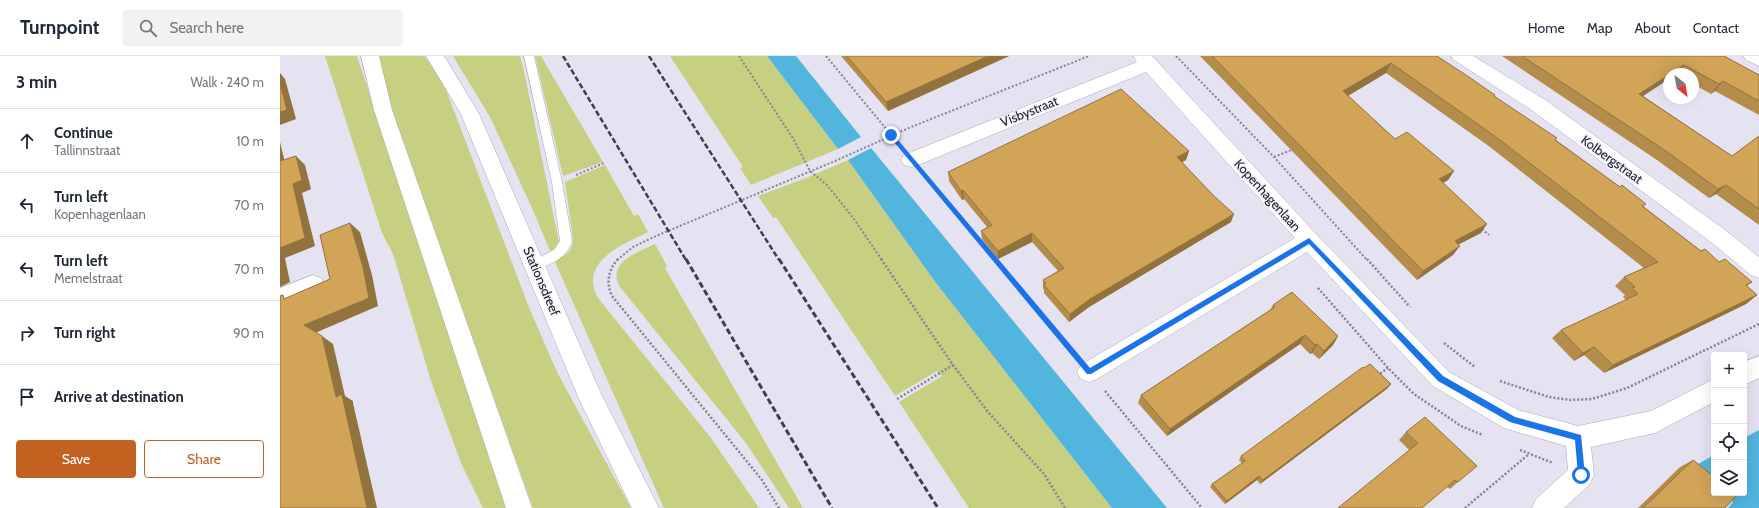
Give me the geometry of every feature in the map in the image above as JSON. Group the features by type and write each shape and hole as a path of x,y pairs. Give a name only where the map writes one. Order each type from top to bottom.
{"street":[{"path":"370,56 383,110 519,508"},
{"name":"Stationsdreef","path":"435,56 470,114 591,399 646,508"},
{"name":"Kolbergstraat","path":"1460,56 1537,104 1718,236 1759,269"},
{"path":"1752,56 1759,60"},
{"name":"Visbystraat","path":"911,160 1145,60"},
{"name":"Kopenhagenlaan","path":"1145,60 1309,240 1441,379 1513,420 1578,438 1655,422 1711,392"},
{"path":"1089,372 1309,240"},
{"path":"280,298 314,284"},
{"path":"1747,372 1759,366"},
{"path":"1545,508 1581,475 1578,438"}],"lane":[{"path":"529,56 557,182 566,241 565,246 560,252 535,265"}],"path":[{"path":"739,56 794,140 810,171 827,185 854,218 953,365 988,412 1044,474 1065,508"},
{"path":"826,56 1202,508"},
{"path":"779,508 762,480 612,296 608,289 607,279 610,268 624,253 649,240 756,192 830,163 885,137 1089,56"},
{"path":"1176,56 1274,158 1412,309"},
{"path":"1274,158 1294,149"},
{"path":"570,177 604,163"},
{"path":"1477,225 1489,235"},
{"path":"1495,379 1520,389 1557,398 1580,400 1602,396 1659,372 1759,324"},
{"path":"1441,340 1476,368"},
{"path":"897,399 953,365"},
{"path":"1376,377 1388,368"},
{"path":"1465,508 1529,454"}],"green space":[{"path":"325,56 357,56 506,508 483,508 461,463 431,381 393,254 382,233"},
{"path":"376,56 424,56 443,82 530,310 558,374 631,508 533,508 390,107"},
{"path":"453,56 520,56 559,242 556,248 550,251 490,117"},
{"path":"535,56 541,56 603,162 563,176"},
{"path":"670,56 767,56 838,149 751,185 740,168 743,167"},
{"path":"848,160 936,283 1112,508 969,508 899,402 942,376 937,371 895,396 776,217 773,218 758,196"},
{"path":"605,165 634,216 638,214 648,232 615,249 598,265 594,274 593,285 598,298 711,438 759,508 664,508 555,262 570,251 573,239 565,182"},
{"path":"655,244 667,266 665,268 803,508 789,508 746,443 620,287 617,278 617,271 620,265 632,255"}],"water":[{"path":"767,56 796,56 861,137 838,149"},
{"path":"871,148 1167,508 1112,508 936,283 848,160"},
{"path":"1759,430 1759,508 1728,508 1733,502 1728,496 1747,496 1747,436"},
{"path":"1711,457 1711,479 1698,464"}],"building":[{"path":"847,56 988,56 886,102"},
{"path":"1212,56 1437,56 1557,138 1555,140 1620,187 1622,185 1646,204 1642,206 1701,251 1705,249 1719,262 1725,259 1752,282 1746,285 1757,295 1613,365 1594,347 1583,353 1561,330 1638,294 1632,288 1635,287 1624,277 1658,262 1496,137 1391,63 1343,91 1395,139 1407,132 1454,171 1439,179 1487,224 1455,241 1460,246 1423,271"},
{"path":"1522,56 1724,56 1759,75 1759,101 1723,81 1719,84 1699,73 1699,68 1690,68 1684,65 1680,68 1663,68 1663,79 1639,94 1732,156 1759,136 1759,209 1726,185 1718,189 1666,151"},
{"path":"280,83 287,110 280,112"},
{"path":"1121,89 1189,151 1177,157 1213,195 1234,214 1090,299 1070,314 1044,285 1046,284 1043,280 1064,268 1032,233 998,251 981,231 992,225 963,190 961,191 948,172"},
{"path":"296,156 302,180 293,184 305,238 280,248 280,161"},
{"path":"350,223 363,267 369,298 304,325 322,336 336,397 342,394 367,508 280,508 280,296 283,295 284,299 330,279 320,235"},
{"path":"1292,292 1338,336 1324,351 1317,344 1315,345 1305,335 1170,429 1141,395 1275,307 1273,305"},
{"path":"1370,364 1391,384 1263,480 1259,476 1227,501 1212,484 1245,461 1241,456 1363,367 1364,368"},
{"path":"1425,417 1477,466 1458,482 1455,480 1422,508 1338,508 1418,443 1406,432"},
{"path":"1693,460 1711,474 1711,496 1736,496 1725,508 1643,508"}],"railway":[{"path":"563,56 686,260"},
{"path":"649,56 779,260"},
{"path":"686,259 832,508"},
{"path":"779,259 938,508"}],"route":[{"path":"891,135 1089,372 1309,240 1441,379 1513,420 1578,438 1581,475"}]}
